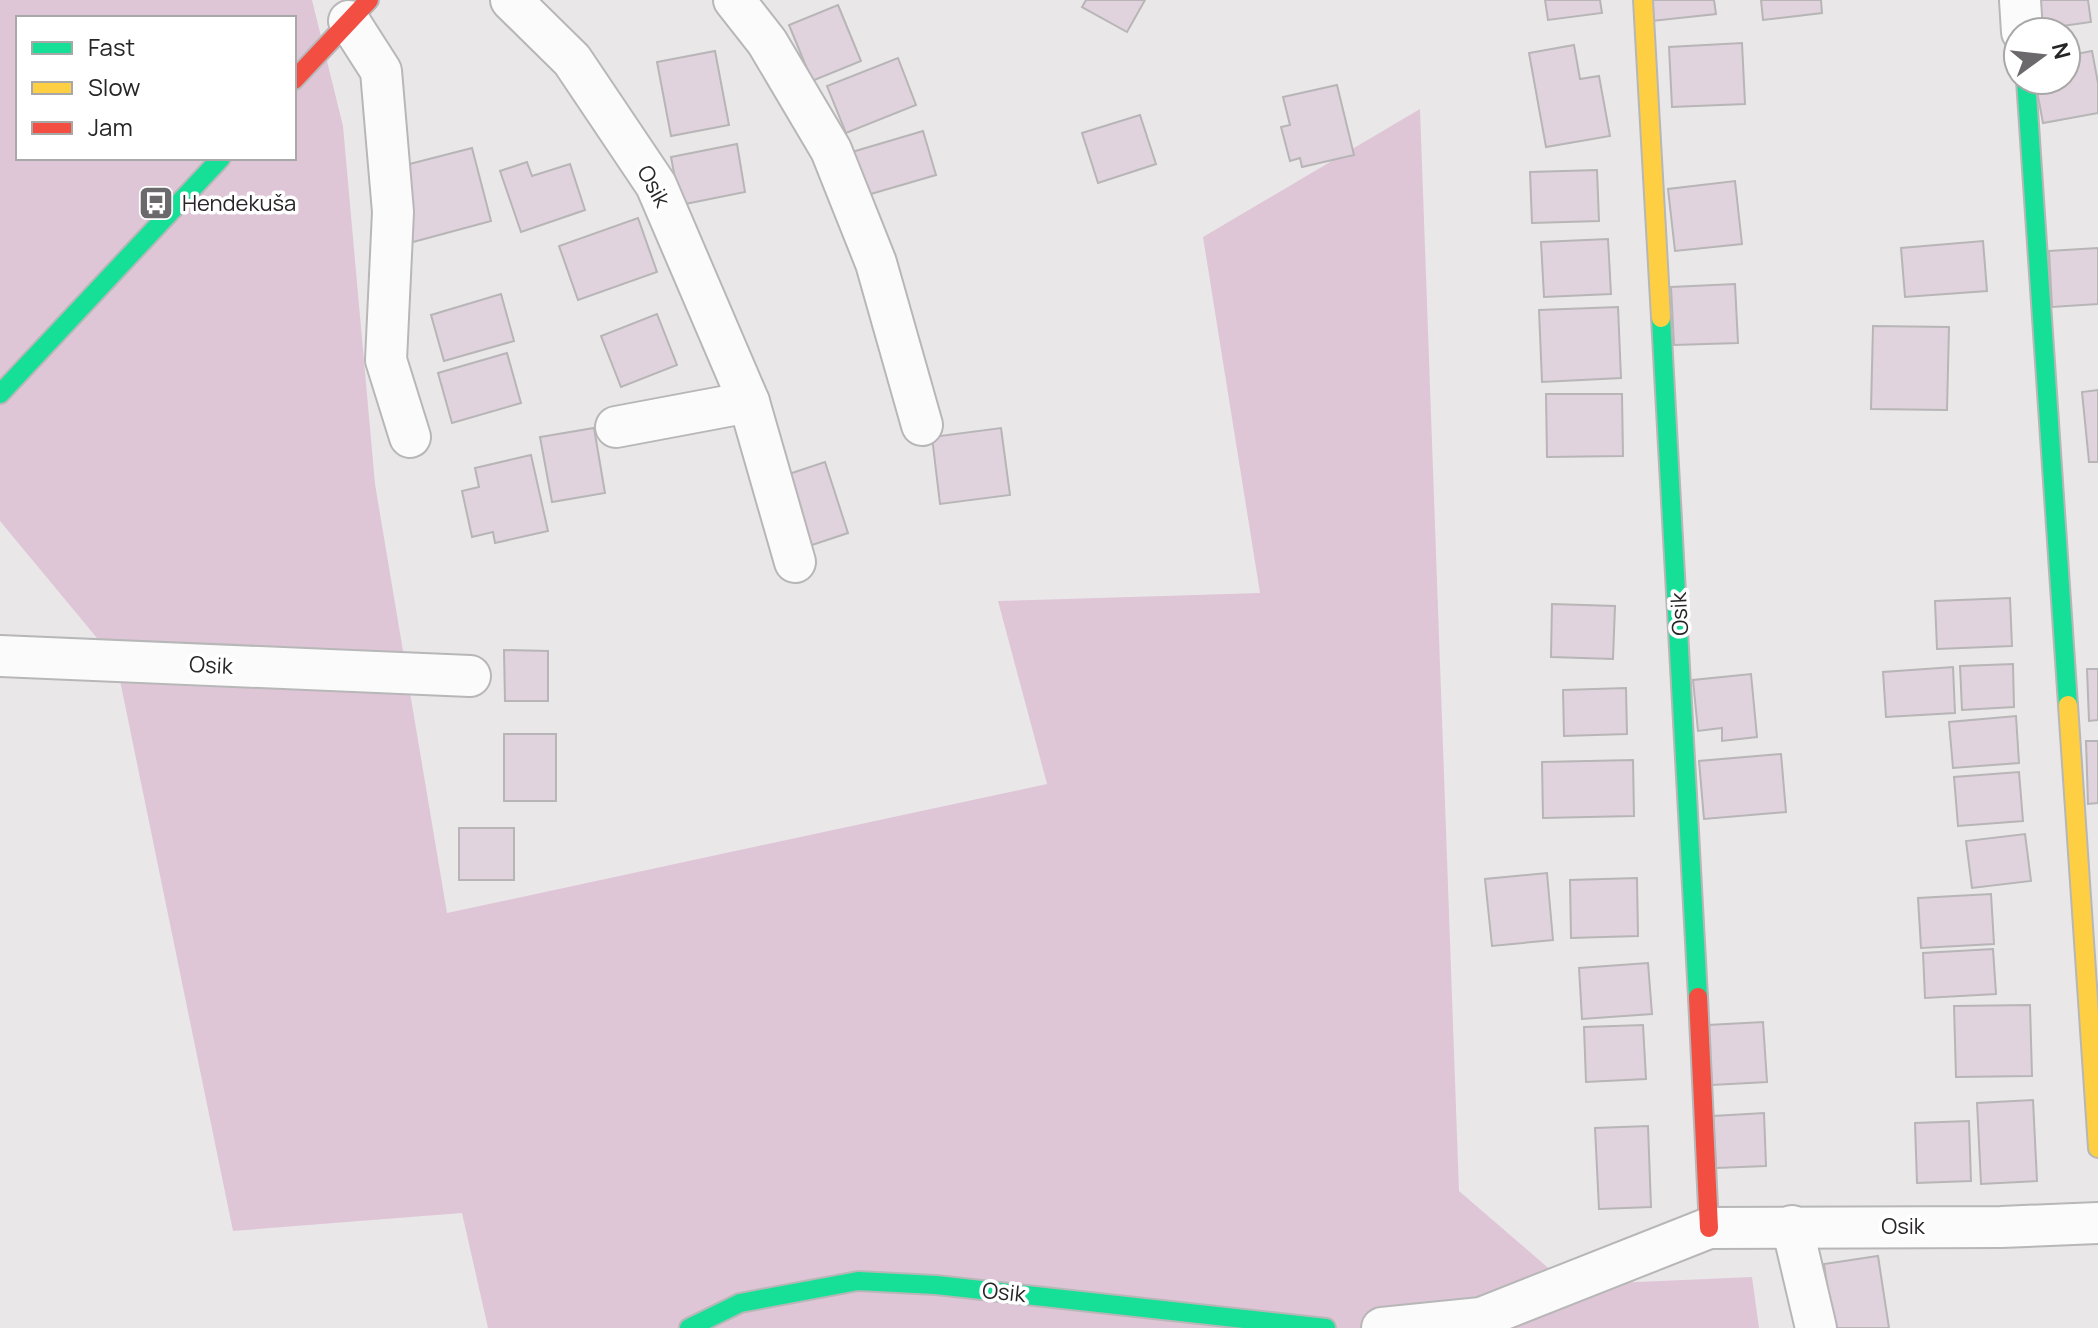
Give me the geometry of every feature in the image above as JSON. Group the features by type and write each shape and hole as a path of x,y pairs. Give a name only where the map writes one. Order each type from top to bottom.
{"street":[{"name":"Osik","path":"511,0 572,60 656,185 749,402 795,562"},
{"path":"734,0 767,42 831,150 876,263 922,425"},
{"name":"Osik","path":"1643,0 1688,778 1709,1228"},
{"path":"296,78 359,10 381,71 393,212 386,360 410,437"},
{"path":"2027,96 2098,1148"},
{"path":"0,394 219,160"},
{"path":"616,427 749,402"},
{"name":"Osik","path":"0,656 470,676"},
{"name":"Osik","path":"1382,1328 1481,1318 1709,1228 2001,1227 2098,1223"},
{"path":"1792,1226 1816,1328"},
{"name":"Osik","path":"689,1328 740,1303 858,1281 936,1285 1326,1328"}],"shaded area":[{"path":"0,0 312,0 343,126 375,484 447,913 1047,784 998,601 1260,593 1203,237 1420,109 1459,1191 1568,1285 1752,1277 1759,1328 488,1328 462,1213 233,1231 116,661 0,521"}],"building":[{"path":"1086,0 1145,0 1127,32 1082,7"},
{"path":"1545,0 1600,0 1602,13 1548,20"},
{"path":"1650,0 1714,0 1716,14 1652,21"},
{"path":"1761,0 1821,0 1822,13 1763,20"},
{"path":"2030,0 2088,0 2091,22 2082,23 2082,16 2032,16"},
{"path":"838,5 861,61 812,81 789,25"},
{"path":"1742,43 1745,104 1672,107 1669,47"},
{"path":"1574,45 1580,79 1599,76 1610,136 1546,147 1529,53"},
{"path":"715,51 729,125 671,136 657,62"},
{"path":"2092,51 2098,83 2098,113 2043,123 2038,96 2082,96 2082,53"},
{"path":"898,58 916,105 846,133 827,86"},
{"path":"1337,85 1354,155 1302,167 1300,158 1290,161 1281,127 1290,125 1283,97"},
{"path":"1140,115 1156,164 1098,183 1082,133"},
{"path":"923,131 936,175 864,196 852,152"},
{"path":"737,144 745,192 680,205 671,157"},
{"path":"472,148 491,221 413,242 394,168"},
{"path":"527,162 532,176 570,164 585,210 521,232 500,171"},
{"path":"1597,170 1599,221 1532,223 1530,172"},
{"path":"1735,181 1742,244 1675,251 1668,189"},
{"path":"638,218 657,272 578,300 559,246"},
{"path":"1608,239 1611,294 1544,297 1541,242"},
{"path":"1983,241 1987,291 1905,297 1901,248"},
{"path":"2098,248 2098,304 2052,307 2049,251"},
{"path":"1735,284 1738,343 1674,345 1671,287"},
{"path":"501,294 514,341 444,361 431,315"},
{"path":"1618,307 1621,378 1542,382 1539,310"},
{"path":"657,314 677,365 621,387 601,336"},
{"path":"1873,326 1949,327 1947,410 1871,409"},
{"path":"507,353 521,403 452,423 438,373"},
{"path":"2098,390 2098,462 2089,462 2082,392"},
{"path":"1546,394 1622,394 1623,456 1547,457"},
{"path":"594,428 605,493 552,502 540,437"},
{"path":"1001,428 1010,495 940,504 932,437"},
{"path":"531,455 548,531 495,543 493,532 472,537 462,491 479,487 475,468"},
{"path":"825,462 848,533 803,548 780,477"},
{"path":"2010,598 2012,646 1937,649 1935,601"},
{"path":"1552,604 1615,606 1613,659 1551,657"},
{"path":"504,650 548,651 548,701 505,701"},
{"path":"2013,664 2014,707 1962,710 1960,666"},
{"path":"1953,667 1955,713 1886,717 1883,672"},
{"path":"2087,669 2098,669 2098,720 2089,721"},
{"path":"1751,674 1757,737 1722,741 1722,728 1698,731 1693,680"},
{"path":"1626,688 1627,734 1564,736 1563,690"},
{"path":"2016,716 2019,763 1953,768 1949,722"},
{"path":"504,734 556,734 556,801 504,801"},
{"path":"2086,741 2098,741 2098,803 2088,804"},
{"path":"1781,754 1786,812 1704,819 1699,761"},
{"path":"1633,760 1634,816 1543,818 1542,762"},
{"path":"2019,772 2023,821 1958,826 1954,777"},
{"path":"459,828 514,828 514,880 459,880"},
{"path":"2025,834 2031,881 1972,888 1966,841"},
{"path":"1547,873 1553,940 1492,946 1485,879"},
{"path":"1637,878 1638,936 1571,938 1570,880"},
{"path":"1991,894 1994,944 1921,948 1918,898"},
{"path":"1993,949 1996,994 1925,998 1923,953"},
{"path":"1648,963 1652,1014 1582,1019 1579,968"},
{"path":"2030,1005 2032,1076 1956,1077 1954,1006"},
{"path":"1763,1022 1767,1082 1712,1085 1708,1025"},
{"path":"1643,1025 1646,1079 1586,1082 1584,1027"},
{"path":"2033,1100 2037,1181 1981,1184 1977,1103"},
{"path":"1764,1113 1766,1166 1716,1168 1713,1116"},
{"path":"1969,1121 1971,1181 1917,1183 1915,1123"},
{"path":"1648,1126 1651,1207 1599,1209 1595,1128"},
{"path":"1878,1256 1889,1328 1833,1328 1824,1264"}],"traffic: fast":[{"path":"2027,96 2068,705"},
{"path":"0,394 219,160"},
{"path":"1661,318 1698,997"},
{"path":"689,1328 740,1303 858,1281 936,1285 1326,1328"}],"traffic: slow":[{"path":"1643,0 1661,318"},
{"path":"2068,705 2098,1148"}],"traffic: jam":[{"path":"296,78 369,0"},
{"path":"1698,997 1709,1228"}],"place":[{"name":"Hendekuša","path":"156,203"}]}
